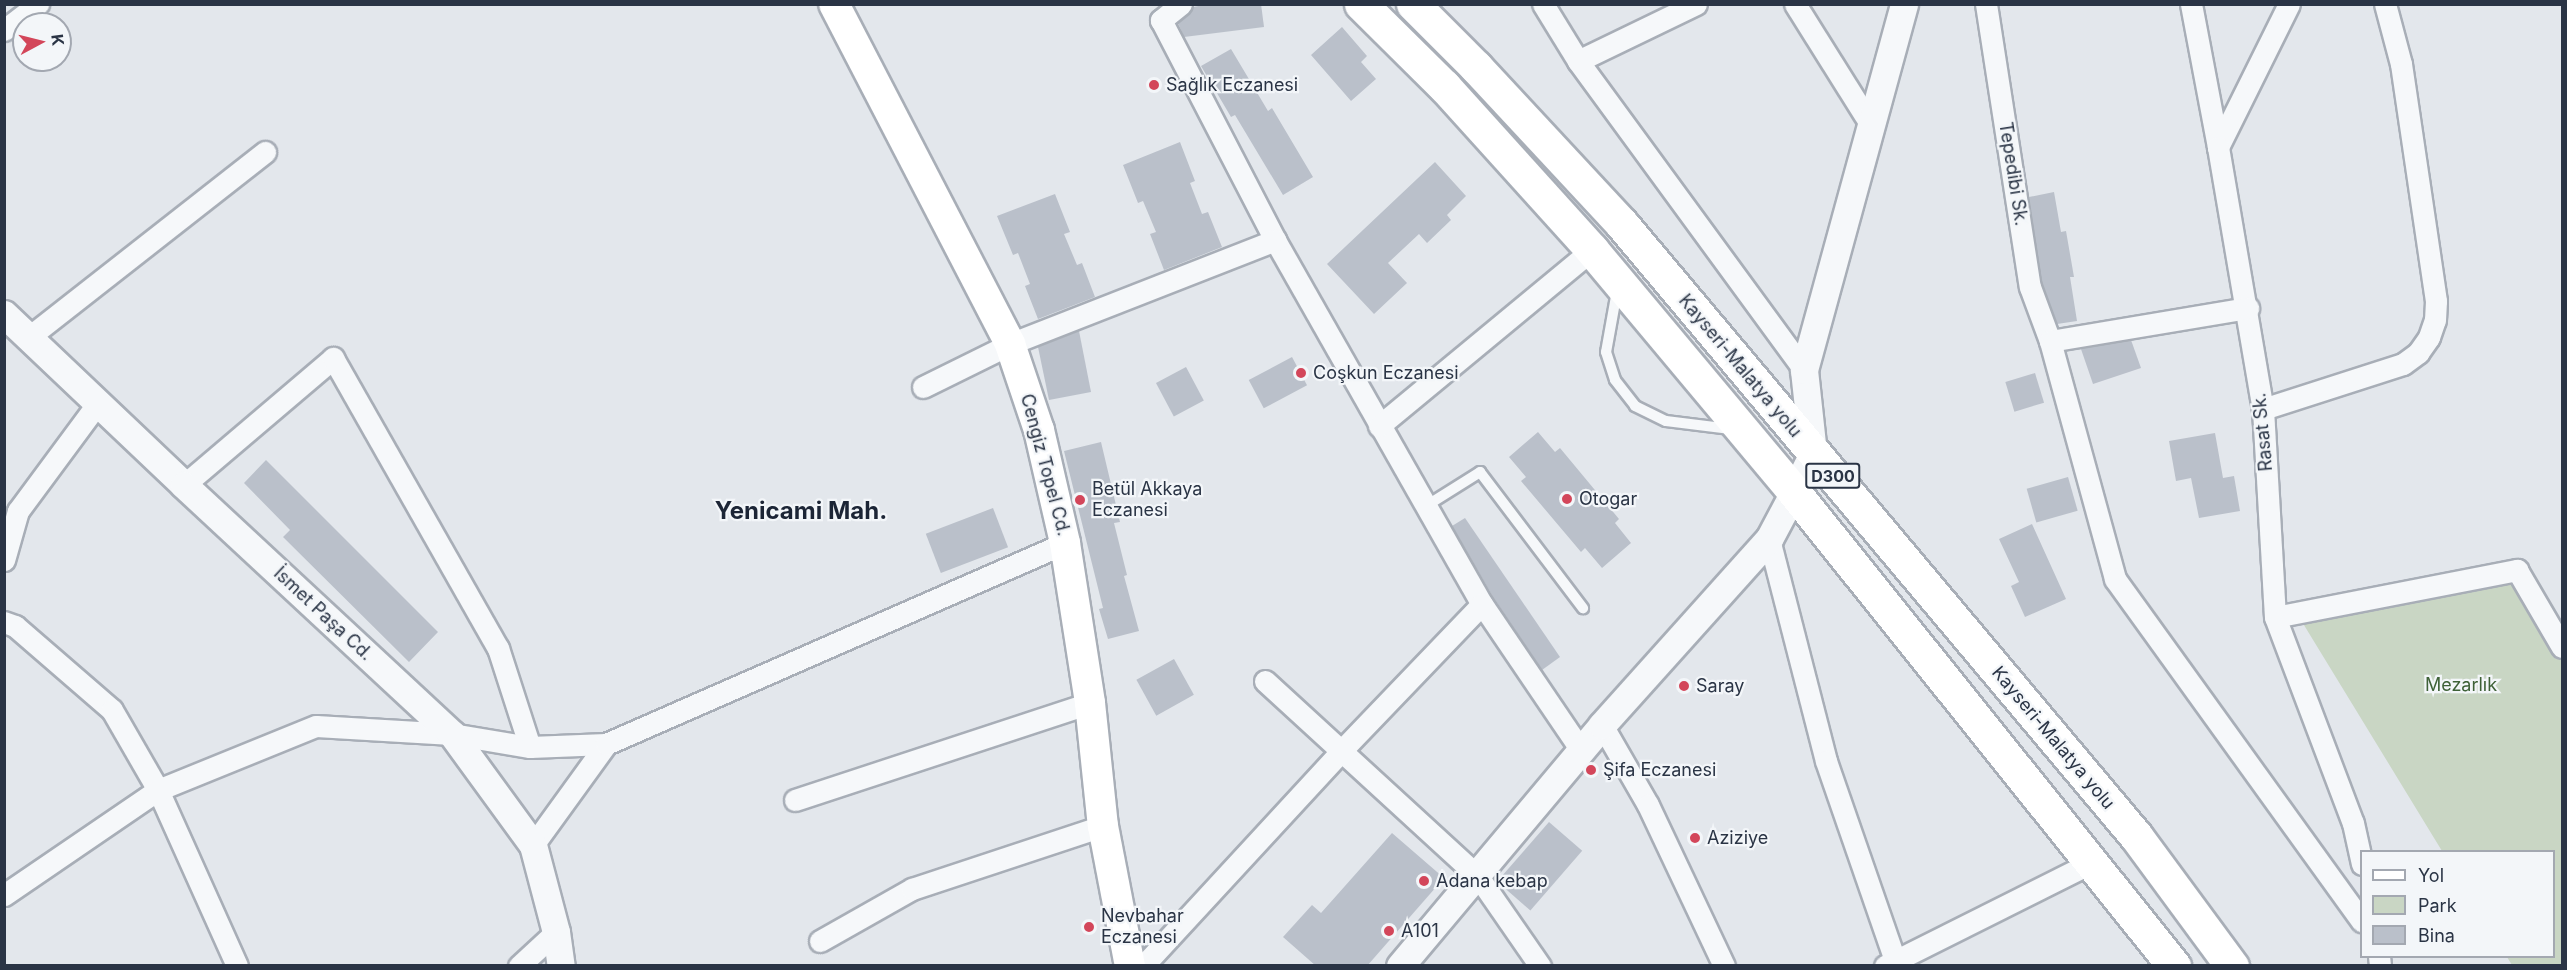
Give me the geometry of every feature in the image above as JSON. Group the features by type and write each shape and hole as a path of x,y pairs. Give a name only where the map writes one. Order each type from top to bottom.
{"highway":[{"name":"D300","path":"1361,4 1444,86 1592,250 1794,492 2093,862 2174,966"},
{"name":"Kayseri-Malatya yolu","path":"1413,4 1476,67 1621,223 2136,836 2232,966"}],"main road":[{"name":"Cengiz Topel Cd.","path":"834,4 950,222 1010,344 1039,430 1065,543 1090,703 1104,825 1130,966"}],"street":[{"path":"4,30 38,4"},
{"path":"1181,4 1161,20 1275,240 1482,604 1581,750"},
{"path":"1543,4 1578,61 1804,370"},
{"path":"1578,61 1696,4"},
{"path":"1795,4 1869,122"},
{"path":"1400,966 1602,725 1769,539 1794,492 1813,453 1804,370 1869,122 1904,4"},
{"name":"Tepedibi Sk.","path":"1986,4 2030,287 2050,341 2115,579 2360,920"},
{"name":"Rasat Sk.","path":"2191,4 2248,308 2263,409 2274,617 2353,823 2360,859"},
{"path":"2218,147 2289,4"},
{"path":"2263,409 2403,364 2418,353 2429,337 2435,320 2436,301 2401,63 2385,4"},
{"path":"29,337 264,152"},
{"path":"923,387 1010,344 1275,240"},
{"path":"1379,426 1592,250"},
{"path":"2050,341 2248,308"},
{"name":"İsmet Paşa Cd.","path":"4,314 183,485 452,734 532,845 556,932 561,966"},
{"path":"183,485 333,358 498,648 530,747"},
{"path":"4,560 18,511 98,403"},
{"path":"1769,539 1826,761 1892,964 2093,862"},
{"path":"4,895 158,790 316,726 452,734 530,747 606,744 1065,543"},
{"path":"2274,617 2517,570 2562,647"},
{"path":"1143,966 1342,750 1482,604"},
{"path":"4,622 23,632 112,710 158,790 237,966"},
{"path":"1265,681 1477,875 1540,966"},
{"path":"795,800 1090,703"},
{"path":"1602,725 1648,805 1724,966"},
{"path":"532,845 606,744"},
{"path":"820,941 912,889 1104,825"},
{"path":"519,966 556,932"}],"lane":[{"path":"1618,282 1606,352 1615,380 1635,406 1666,421 1743,431"},
{"path":"1426,506 1480,472 1583,608"}],"green space":[{"name":"Mezarlık","path":"2517,570 2562,647 2562,965 2512,965 2508,958 2555,958 2555,850 2441,850 2296,612"}],"building":[{"path":"1209,4 1261,4 1264,27 1184,37 1178,23 1193,7"},
{"path":"1342,27 1367,56 1361,62 1376,79 1351,101 1311,55"},
{"path":"1231,49 1268,111 1272,108 1313,177 1283,195 1235,115 1231,117 1201,66"},
{"path":"1180,142 1195,181 1190,183 1202,214 1208,212 1222,247 1164,270 1150,234 1156,232 1143,201 1138,203 1123,165"},
{"path":"1435,162 1466,196 1447,215 1451,220 1427,243 1419,234 1388,263 1407,283 1374,314 1327,264"},
{"path":"2054,192 2061,232 2066,231 2074,277 2070,277 2077,321 2057,324 2042,284 2029,197"},
{"path":"1055,194 1070,232 1064,234 1077,265 1082,263 1095,297 1038,319 1025,286 1030,284 1018,253 1013,255 997,216"},
{"path":"1079,331 1091,392 1049,400 1038,347"},
{"path":"2131,340 2141,368 2093,384 2081,349"},
{"path":"1292,357 1307,385 1264,408 1249,380"},
{"path":"1186,367 1204,401 1174,417 1156,383"},
{"path":"2035,373 2044,403 2014,412 2005,382"},
{"name":"Otogar","path":"1538,432 1555,452 1560,448 1619,519 1615,523 1631,543 1602,568 1585,548 1581,552 1521,481 1526,477 1509,457"},
{"path":"2215,433 2223,478 2234,476 2240,511 2199,518 2191,478 2176,481 2169,441"},
{"path":"1101,442 1120,522 1114,523 1127,575 1124,576 1139,631 1108,639 1099,609 1103,608 1064,451"},
{"path":"266,460 438,632 409,662 283,537 290,530 244,483"},
{"path":"2068,477 2078,511 2036,522 2027,489"},
{"path":"993,508 1008,547 941,573 926,534"},
{"path":"1465,518 1560,657 1542,670 1493,597 1452,526"},
{"path":"2032,524 2066,599 2025,617 2011,586 2019,582 1999,539"},
{"path":"1174,659 1194,695 1156,716 1136,680"},
{"path":"1549,822 1582,851 1530,910 1497,882"},
{"path":"1392,833 1444,878 1367,966 1316,966 1283,937 1312,905 1321,913"}],"place":[{"name":"Sağlık Eczanesi","path":"1154,85"},
{"name":"Coşkun Eczanesi","path":"1301,373"},
{"name":"Otogar","path":"1567,499"},
{"name":"Betül Akkaya Eczanesi","path":"1080,500"},
{"name":"Saray","path":"1684,686"},
{"name":"Şifa Eczanesi","path":"1591,770"},
{"name":"Aziziye","path":"1695,838"},
{"name":"Adana kebap","path":"1424,881"},
{"name":"Nevbahar Eczanesi","path":"1089,927"},
{"name":"A101","path":"1389,931"}],"district":[{"name":"Yenicami Mah.","path":"801,511"}]}
